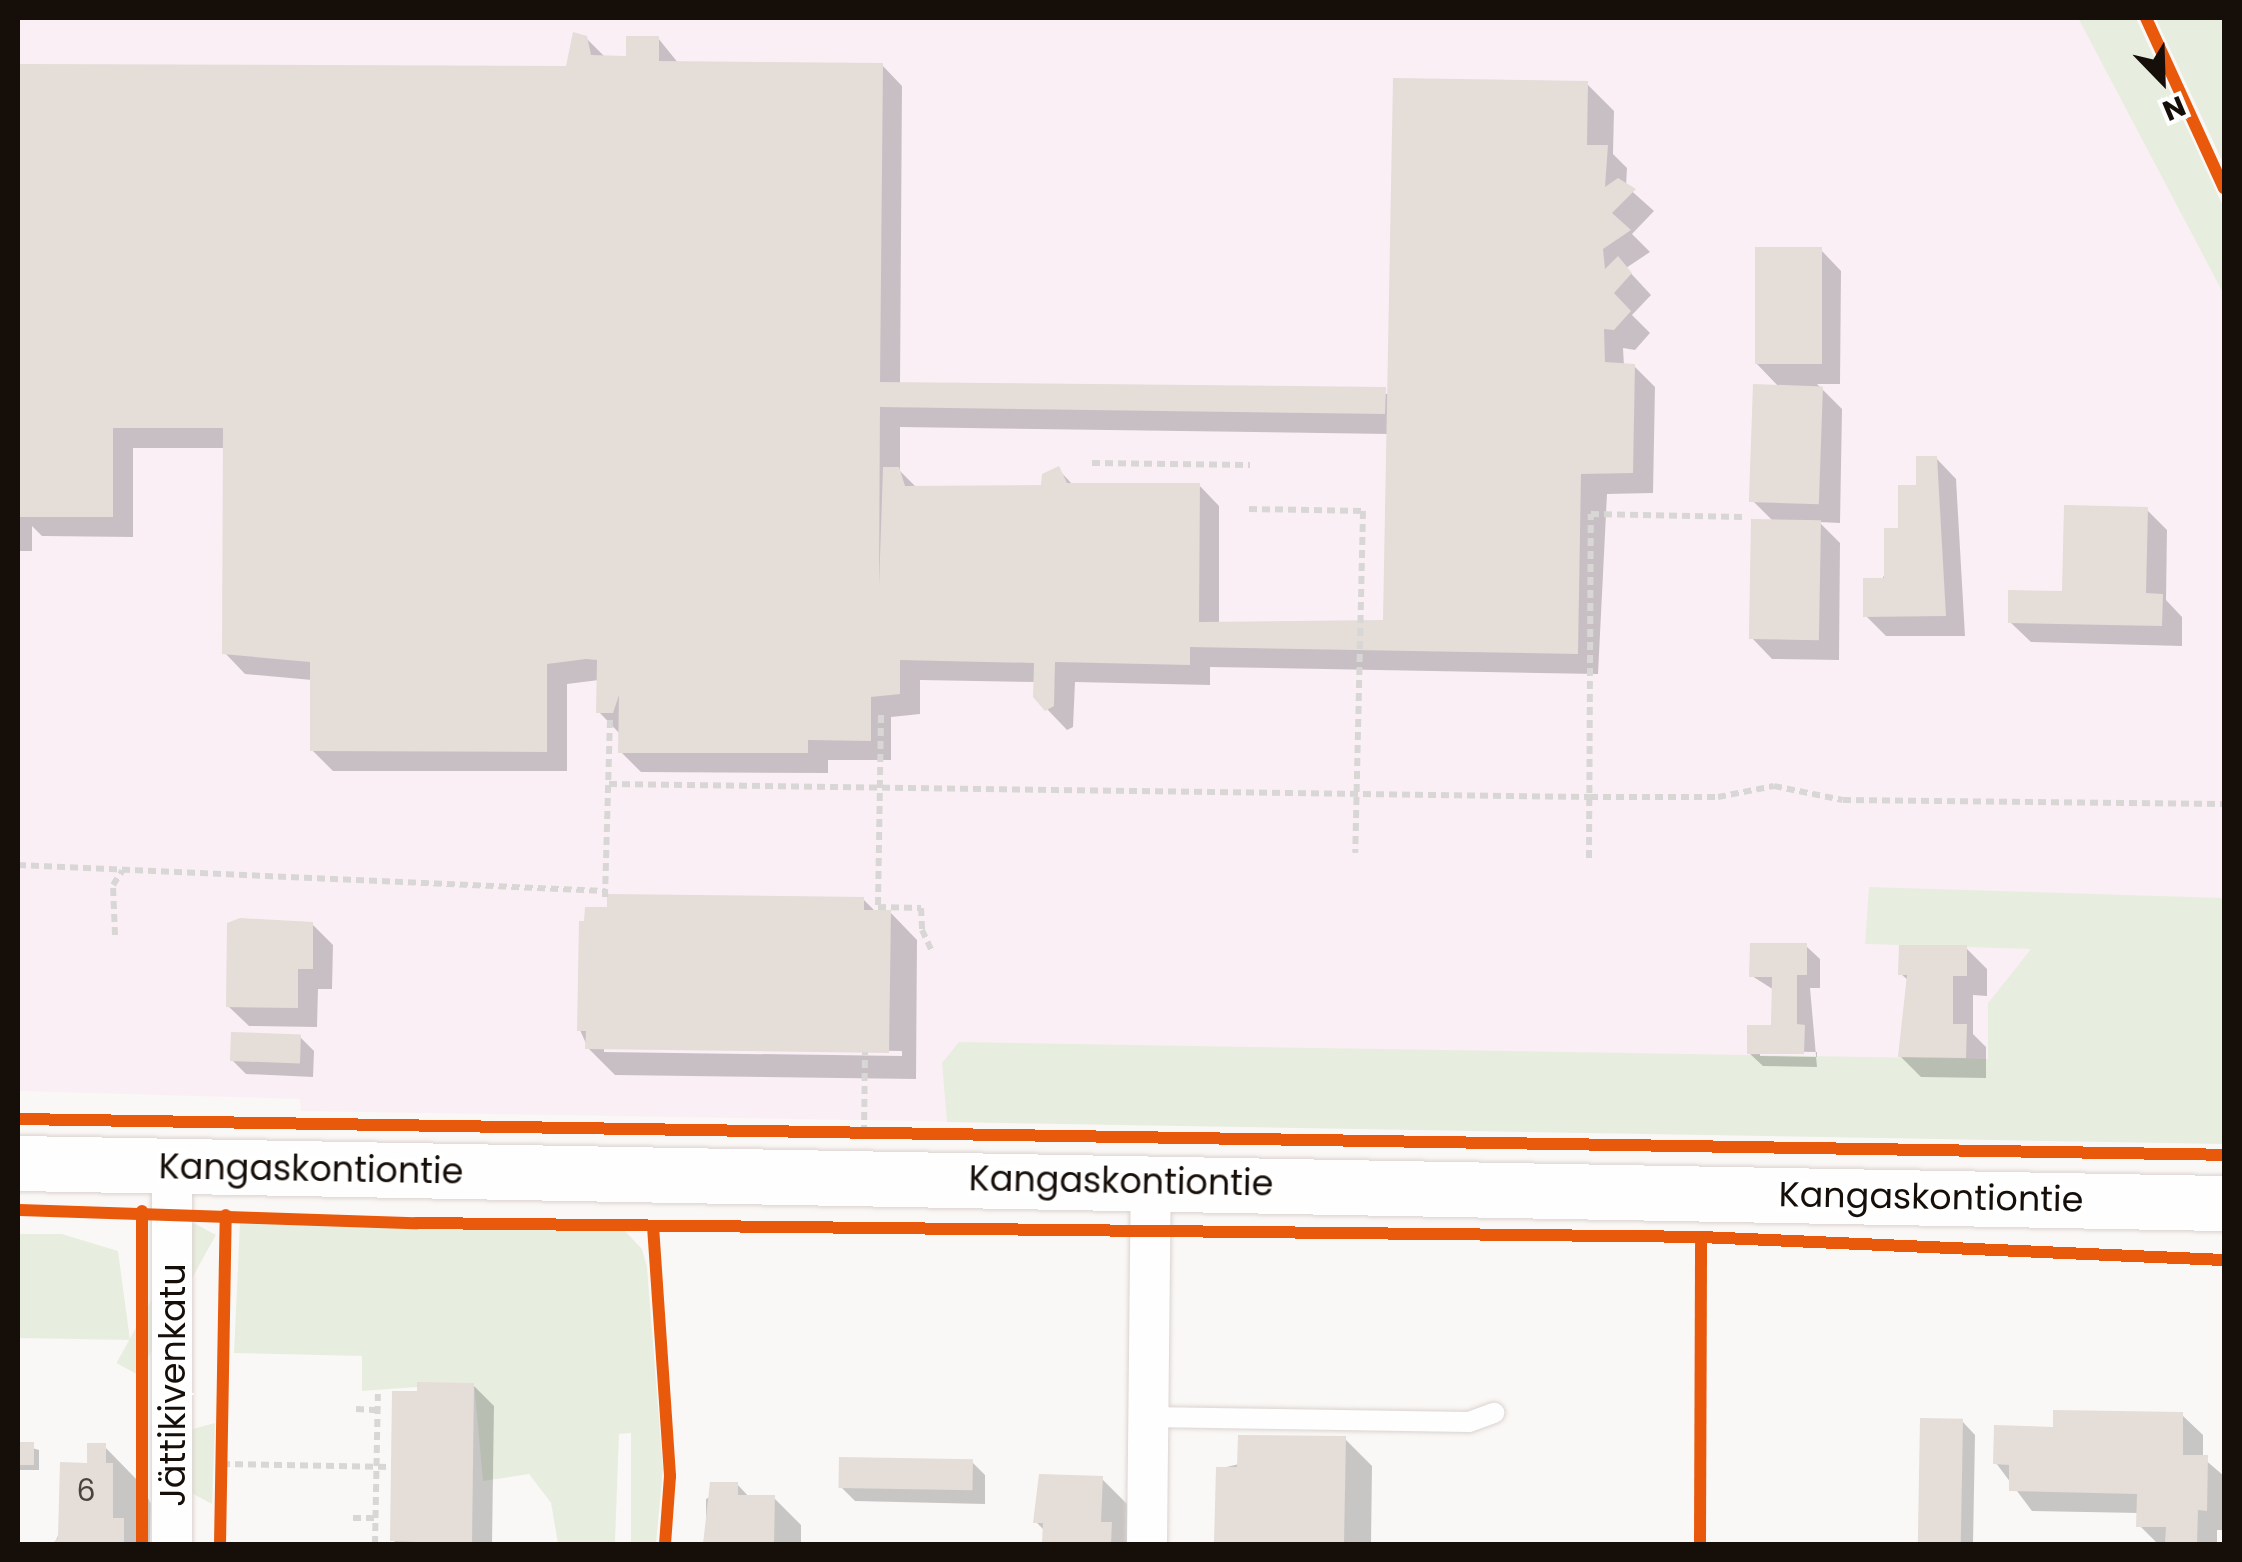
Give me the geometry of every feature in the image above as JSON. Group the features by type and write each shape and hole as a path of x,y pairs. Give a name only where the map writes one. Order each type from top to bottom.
{"street":[{"name":"Kangaskontiontie","path":"18,1164 172,1166 864,1145 1151,1182 2224,1203"},
{"name":"Jättikivenkatu","path":"172,1166 172,1544"},
{"path":"1146,1544 1151,1182"}],"lane":[{"path":"1148,1417 1469,1422 1494,1413"}],"path":[{"path":"1092,462 1250,465"},
{"path":"1249,509 1363,511 1355,853"},
{"path":"1589,858 1591,514 1742,517"},
{"path":"881,715 878,907 922,908 922,930 932,951"},
{"path":"18,865 605,894 610,717"},
{"path":"609,784 1590,797 1718,796 1774,786 1843,800 2224,804"},
{"path":"115,935 113,885 122,871"},
{"path":"864,1145 865,1052"},
{"path":"375,1544 378,1394"},
{"path":"356,1410 378,1410"},
{"path":"222,1445 222,1482"},
{"path":"222,1464 391,1466"},
{"path":"353,1518 376,1518"}],"shaded area":[{"path":"18,18 2078,18 2224,295 2224,1127 2209,1142 301,1111 300,1099 18,1091"}],"green space":[{"path":"2078,18 2136,18 2224,208 2224,295"},
{"path":"2224,18 2224,165 2156,19"},
{"path":"1869,887 2224,898 2224,1144 947,1122 942,1063 959,1042 1988,1059 1988,1003 2031,949 1865,944"},
{"path":"240,1222 624,1230 642,1249 647,1267 663,1469 656,1544 631,1544 631,1433 619,1434 615,1543 558,1544 551,1503 529,1474 483,1481 474,1383 362,1391 362,1356 234,1353"},
{"path":"194,1223 216,1235 138,1375 116,1363"},
{"path":"18,1234 62,1234 118,1251 130,1340 18,1338"},
{"path":"215,1423 212,1504 188,1491 189,1430"}],"building":[{"path":"573,32 587,36 591,55 626,56 626,36 659,36 659,61 883,63 880,382 1386,387 1385,414 880,407 879,587 883,467 899,467 905,486 1041,485 1042,474 1059,466 1067,483 1200,483 1199,622 1383,620 1393,78 1588,81 1587,145 1608,145 1605,187 1618,178 1636,189 1612,213 1631,230 1603,249 1605,269 1618,256 1632,273 1614,293 1631,311 1614,330 1604,329 1605,362 1635,364 1633,473 1581,474 1578,654 1190,647 1190,665 1055,662 1054,706 1045,711 1033,697 1034,663 900,660 900,694 871,697 871,741 808,740 808,753 618,753 619,695 613,713 596,713 597,660 586,659 547,664 547,752 310,751 310,662 222,654 223,428 113,428 113,517 19,517 18,64 566,66"},
{"path":"1755,247 1822,247 1822,364 1755,364"},
{"path":"1753,384 1823,386 1819,504 1749,502"},
{"path":"1916,456 1937,456 1946,616 1863,617 1863,578 1884,578 1884,528 1898,528 1898,485 1916,485"},
{"path":"2064,505 2148,507 2146,593 2163,594 2162,626 2008,623 2008,590 2062,591"},
{"path":"1751,519 1821,520 1819,640 1749,639"},
{"path":"607,894 864,897 864,910 891,910 889,1053 585,1049 586,1031 577,1031 579,921 584,921 585,907 607,907"},
{"path":"240,918 313,922 313,969 298,969 298,1008 226,1007 227,923"},
{"path":"1750,943 1807,943 1807,975 1797,975 1797,1024 1805,1025 1804,1054 1747,1054 1747,1025 1771,1025 1772,977 1749,977"},
{"path":"1899,945 1967,945 1967,976 1953,976 1953,1024 1967,1024 1966,1058 1898,1057 1907,975 1898,975"},
{"path":"231,1032 301,1034 300,1063 230,1061"},
{"path":"417,1382 474,1383 472,1544 390,1541 392,1391 417,1391"},
{"path":"2053,1410 2183,1412 2183,1455 2208,1455 2207,1511 2198,1510 2197,1544 2165,1543 2166,1527 2136,1527 2137,1494 2009,1491 2009,1465 1993,1464 1994,1425 2053,1427"},
{"path":"1920,1418 1963,1419 1961,1544 1918,1544"},
{"path":"1238,1435 1346,1436 1344,1544 1214,1544 1216,1467 1237,1467"},
{"path":"18,1442 34,1442 34,1465 18,1465"},
{"path":"87,1443 106,1443 106,1463 113,1463 113,1518 124,1518 124,1544 52,1544 58,1538 60,1462 87,1463"},
{"path":"839,1457 973,1459 972,1490 838,1488"},
{"path":"1039,1474 1103,1476 1101,1522 1112,1522 1111,1544 1042,1544 1043,1523 1033,1523"},
{"path":"710,1482 738,1482 738,1495 775,1495 774,1544 703,1544"}],"cycle path":[{"path":"2146,18 2224,188"},
{"path":"18,1119 2224,1155"},
{"path":"18,1210 416,1223 1701,1237 2224,1260"},
{"path":"142,1211 142,1544"},
{"path":"220,1544 226,1215"},
{"path":"653,1226 670,1476 665,1544"},
{"path":"1700,1544 1701,1237"}]}
